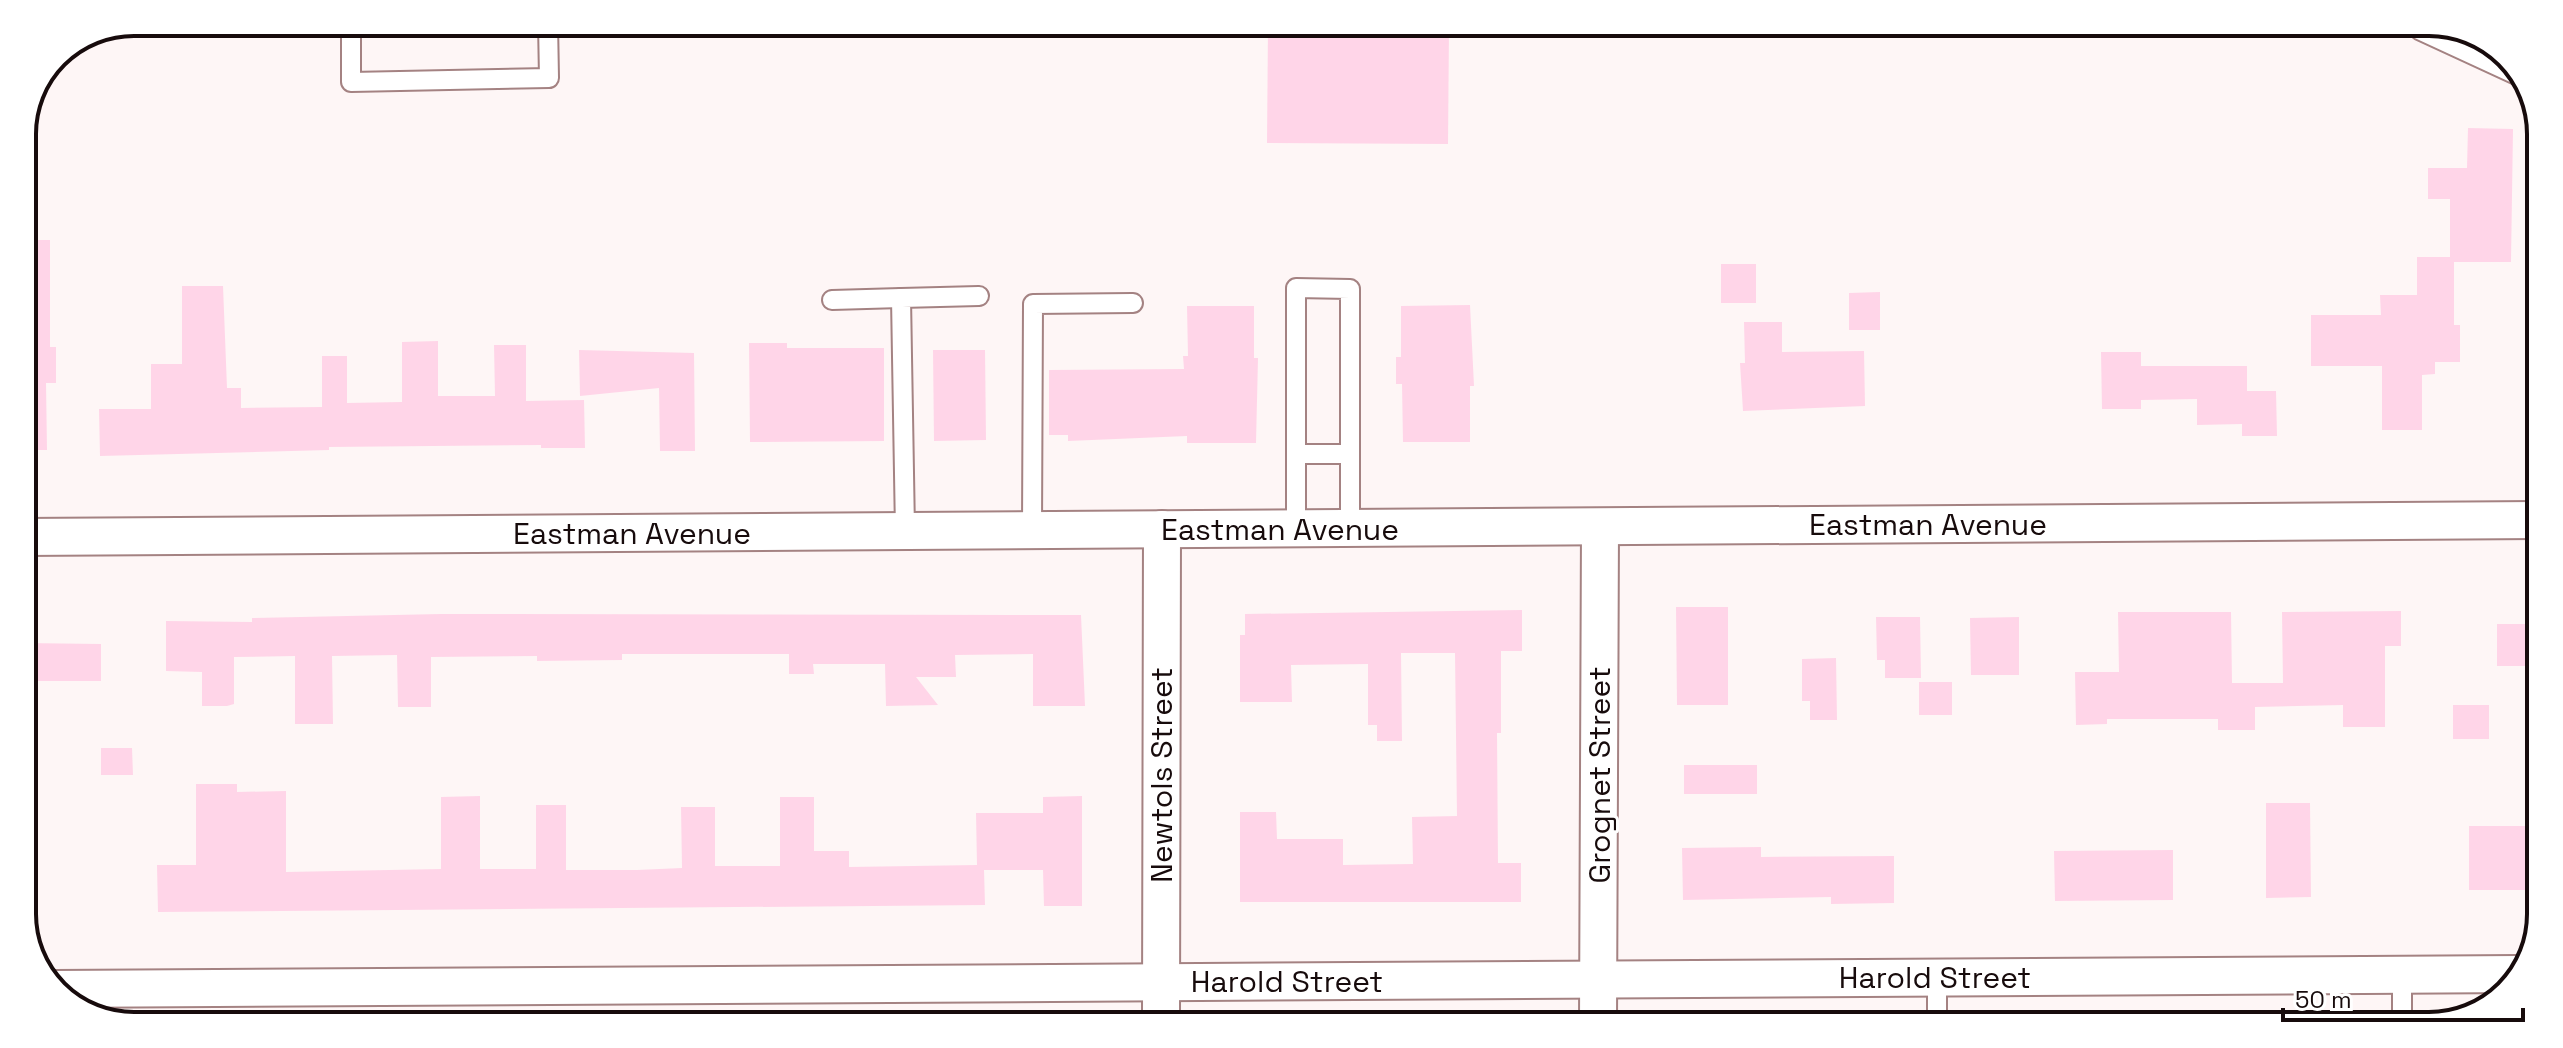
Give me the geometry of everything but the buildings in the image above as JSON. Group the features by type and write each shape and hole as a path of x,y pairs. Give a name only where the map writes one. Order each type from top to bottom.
{"street":[{"name":"Eastman Avenue","path":"36,537 2527,520"},
{"name":"Grognet Street","path":"1598,1012 1600,527"},
{"name":"Newtols Street","path":"1161,1012 1162,529"},
{"name":"Harold Street","path":"71,989 2507,974"}],"lane":[{"path":"351,36 351,82 549,78 548,36"},
{"path":"2433,36 2503,69"},
{"path":"1296,527 1296,288 1350,289 1350,529"},
{"path":"832,300 979,296"},
{"path":"901,298 905,531"},
{"path":"1032,530 1033,304 1133,303"},
{"path":"1296,454 1350,454"},
{"path":"2400,1012 2402,975"},
{"path":"1937,977 1937,1012"}]}
